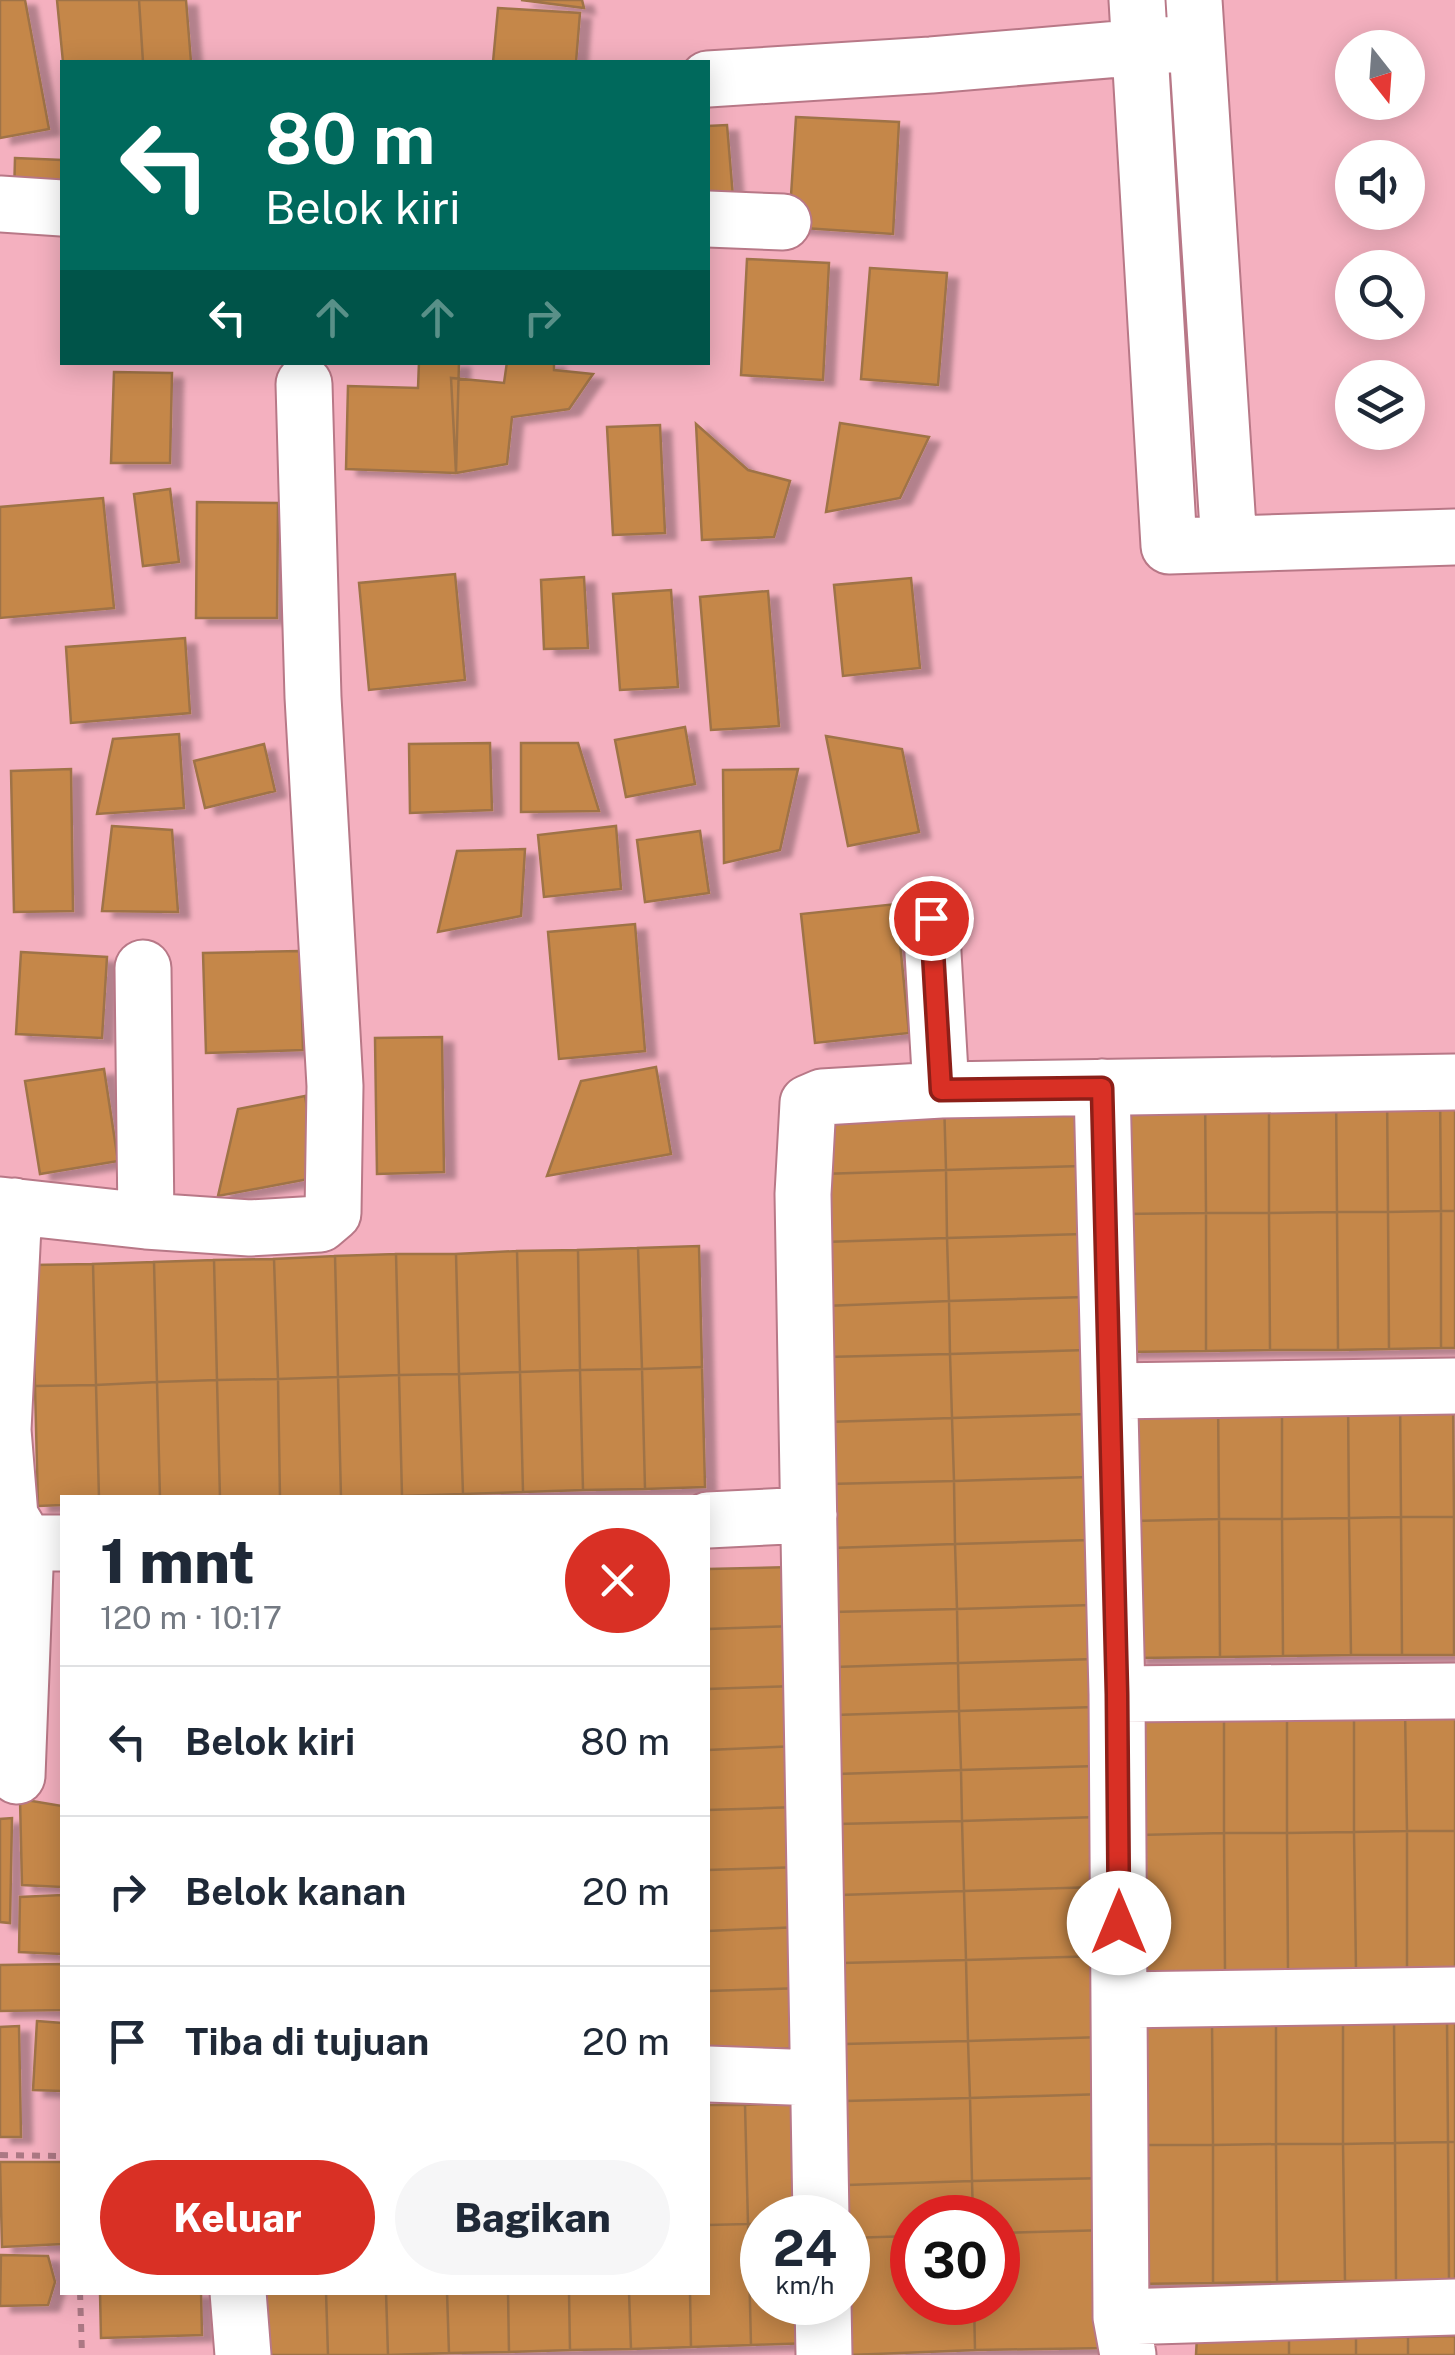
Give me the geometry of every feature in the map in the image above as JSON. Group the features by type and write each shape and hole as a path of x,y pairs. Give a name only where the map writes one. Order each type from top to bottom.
{"street":[{"path":"1139,22 1169,546 1455,537"},
{"path":"710,78 931,65 1139,22 1195,22 1229,544"},
{"path":"0,204 60,208"},
{"path":"710,218 783,222"},
{"path":"26,1775 44,1543 10,1516 3,1430 7,1206 250,1228 320,1224 328,1220 334,1207 335,1086 312,697 304,384"},
{"path":"931,918 941,1090"},
{"path":"144,968 146,1221"},
{"path":"821,2195 803,1194 806,1106 822,1097 941,1090 1455,1082"},
{"path":"1102,1088 1117,1694 1124,2336 1455,2307"},
{"path":"1110,1391 1455,1386"},
{"path":"710,1520 809,1515"},
{"path":"1117,1694 1455,1691"},
{"path":"1120,2000 1455,1995"},
{"path":"710,2074 818,2078"},
{"path":"238,2295 243,2355"},
{"path":"823,2325 824,2355"}],"path":[{"path":"0,2155 60,2156"},
{"path":"80,2295 82,2355"}],"building":[{"path":"0,0 25,0 49,129 0,138"},
{"path":"57,0 139,0 143,60 63,60"},
{"path":"139,0 186,0 191,60 143,60"},
{"path":"521,0 582,0 584,8"},
{"path":"498,8 580,13 576,60 493,60"},
{"path":"796,117 899,122 893,234 789,227"},
{"path":"727,125 733,197 710,199 710,126"},
{"path":"15,158 60,160 60,197 14,196"},
{"path":"747,259 829,263 823,380 741,375"},
{"path":"870,268 947,273 938,385 861,379"},
{"path":"419,365 459,365 456,473 346,469 348,386 418,388"},
{"path":"507,365 554,365 554,370 593,374 569,409 512,417 507,464 456,473 451,378 504,383"},
{"path":"114,372 172,373 170,463 111,463"},
{"path":"840,423 929,437 900,498 826,512"},
{"path":"696,424 748,470 790,481 774,537 702,540"},
{"path":"660,425 665,533 613,535 607,427"},
{"path":"170,489 179,562 143,566 134,494"},
{"path":"103,498 114,608 0,618 0,507"},
{"path":"197,502 278,503 277,618 196,618"},
{"path":"455,574 465,680 369,690 359,583"},
{"path":"584,577 588,648 544,649 541,580"},
{"path":"911,578 920,668 843,676 834,585"},
{"path":"671,590 678,687 620,690 613,594"},
{"path":"768,591 779,726 711,730 700,597"},
{"path":"185,638 190,713 71,723 66,647"},
{"path":"685,727 695,784 626,797 615,740"},
{"path":"179,734 184,808 97,814 113,739"},
{"path":"826,736 902,749 919,832 848,846"},
{"path":"490,743 492,810 410,813 409,744"},
{"path":"521,743 578,743 599,811 521,812"},
{"path":"264,744 275,791 205,808 194,761"},
{"path":"71,769 73,911 14,912 11,771"},
{"path":"798,769 780,850 724,863 723,770"},
{"path":"112,826 172,830 178,912 102,911"},
{"path":"616,826 621,889 544,897 538,835"},
{"path":"700,831 709,893 645,902 637,840"},
{"path":"525,849 521,916 438,932 457,851"},
{"path":"896,904 909,1033 815,1043 801,914"},
{"path":"635,924 645,1051 559,1059 548,932"},
{"path":"300,951 303,1050 206,1053 203,953"},
{"path":"21,952 107,957 102,1038 16,1034"},
{"path":"442,1037 444,1172 377,1174 375,1038"},
{"path":"656,1067 671,1154 547,1176 581,1081"},
{"path":"104,1069 118,1161 40,1174 25,1081"},
{"path":"1336,1088 1337,1212 1269,1213 1269,1089"},
{"path":"1336,1088 1387,1088 1388,1212 1337,1212"},
{"path":"1387,1088 1440,1088 1441,1211 1388,1212"},
{"path":"1440,1088 1455,1088 1455,1211 1441,1211"},
{"path":"1269,1089 1269,1213 1206,1213 1205,1090"},
{"path":"1205,1090 1206,1213 1121,1214 1121,1091"},
{"path":"305,1096 319,1177 218,1196 238,1109"},
{"path":"1079,1096 1081,1166 946,1170 944,1100"},
{"path":"944,1100 946,1170 822,1174 820,1103"},
{"path":"1081,1166 1083,1234 947,1238 946,1170"},
{"path":"946,1170 947,1238 824,1242 822,1174"},
{"path":"1441,1211 1441,1348 1389,1349 1388,1212"},
{"path":"1441,1211 1455,1211 1455,1348 1441,1348"},
{"path":"1337,1212 1388,1212 1389,1349 1338,1350"},
{"path":"1337,1212 1338,1350 1270,1350 1269,1213"},
{"path":"1206,1213 1206,1351 1123,1352 1121,1214"},
{"path":"1206,1213 1269,1213 1270,1350 1206,1351"},
{"path":"1083,1234 1085,1297 949,1301 947,1238"},
{"path":"947,1238 949,1301 825,1306 824,1242"},
{"path":"699,1246 702,1367 642,1369 638,1248"},
{"path":"638,1248 642,1369 580,1370 578,1250"},
{"path":"578,1250 580,1370 520,1372 517,1251"},
{"path":"517,1251 520,1372 459,1374 456,1254"},
{"path":"396,1254 399,1375 338,1377 335,1256"},
{"path":"396,1254 456,1254 459,1374 399,1375"},
{"path":"335,1256 338,1377 278,1379 274,1259"},
{"path":"274,1259 278,1379 217,1380 214,1260"},
{"path":"214,1260 217,1380 157,1382 154,1262"},
{"path":"154,1262 157,1382 96,1385 93,1264"},
{"path":"93,1264 96,1385 35,1386 32,1265"},
{"path":"1085,1297 1086,1350 950,1354 949,1301"},
{"path":"949,1301 950,1354 826,1357 825,1306"},
{"path":"1086,1350 1088,1414 952,1418 950,1354"},
{"path":"950,1354 952,1418 827,1422 826,1357"},
{"path":"702,1367 705,1487 645,1489 642,1369"},
{"path":"642,1369 645,1489 583,1490 580,1370"},
{"path":"580,1370 583,1490 523,1492 520,1372"},
{"path":"520,1372 523,1492 463,1494 459,1374"},
{"path":"459,1374 463,1494 402,1495 399,1375"},
{"path":"399,1375 402,1495 341,1495 338,1377"},
{"path":"338,1377 341,1495 280,1495 278,1379"},
{"path":"278,1379 280,1495 220,1495 217,1380"},
{"path":"217,1380 220,1495 160,1495 157,1382"},
{"path":"157,1382 160,1495 99,1495 96,1385"},
{"path":"96,1385 99,1495 60,1495 60,1505 38,1506 35,1386"},
{"path":"1400,1394 1453,1394 1454,1517 1401,1517"},
{"path":"1400,1394 1401,1517 1349,1518 1348,1396"},
{"path":"1282,1395 1348,1396 1349,1518 1282,1519"},
{"path":"1282,1395 1282,1519 1219,1519 1218,1396"},
{"path":"1218,1396 1219,1519 1134,1521 1134,1397"},
{"path":"1088,1414 1089,1477 954,1481 952,1418"},
{"path":"952,1418 954,1481 829,1484 827,1422"},
{"path":"1089,1477 1090,1540 955,1544 954,1481"},
{"path":"954,1481 955,1544 831,1548 829,1484"},
{"path":"1401,1517 1402,1655 1351,1655 1349,1518"},
{"path":"1401,1517 1454,1517 1454,1655 1402,1655"},
{"path":"1349,1518 1351,1655 1283,1656 1282,1519"},
{"path":"1219,1519 1220,1657 1135,1658 1134,1521"},
{"path":"1219,1519 1282,1519 1283,1656 1220,1657"},
{"path":"1090,1540 1092,1605 957,1609 955,1544"},
{"path":"955,1544 957,1609 833,1612 831,1548"},
{"path":"792,1567 794,1626 710,1629 710,1569"},
{"path":"1092,1605 1094,1659 958,1663 957,1609"},
{"path":"957,1609 958,1663 835,1667 833,1612"},
{"path":"794,1626 795,1686 710,1689 710,1629"},
{"path":"1094,1659 1094,1707 959,1711 958,1663"},
{"path":"958,1663 959,1711 835,1715 835,1667"},
{"path":"795,1686 797,1746 710,1750 710,1689"},
{"path":"1094,1707 1096,1766 961,1770 959,1711"},
{"path":"1455,1708 1455,1831 1407,1831 1405,1709"},
{"path":"1354,1709 1354,1832 1287,1833 1287,1710"},
{"path":"1354,1709 1405,1709 1407,1831 1354,1832"},
{"path":"1287,1710 1287,1833 1224,1833 1224,1711"},
{"path":"959,1711 961,1770 837,1774 835,1715"},
{"path":"1139,1711 1224,1711 1224,1833 1139,1835"},
{"path":"797,1746 798,1807 710,1810 710,1750"},
{"path":"1096,1766 1098,1817 962,1821 961,1770"},
{"path":"961,1770 962,1821 838,1824 837,1774"},
{"path":"20,1799 60,1806 60,1887 22,1885"},
{"path":"798,1807 800,1867 710,1870 710,1810"},
{"path":"1098,1817 1099,1887 964,1891 962,1821"},
{"path":"12,1818 10,1923 0,1922 0,1819"},
{"path":"962,1821 964,1891 840,1895 838,1824"},
{"path":"1407,1831 1407,1970 1356,1970 1354,1832"},
{"path":"1407,1831 1455,1831 1455,1969 1407,1970"},
{"path":"1354,1832 1356,1970 1288,1970 1287,1833"},
{"path":"1224,1833 1225,1971 1140,1972 1139,1835"},
{"path":"1224,1833 1287,1833 1288,1970 1225,1971"},
{"path":"800,1867 801,1927 710,1931 710,1870"},
{"path":"1099,1887 1102,1956 966,1960 964,1891"},
{"path":"964,1891 966,1960 842,1963 840,1895"},
{"path":"60,1895 60,1954 19,1952 20,1897"},
{"path":"801,1927 803,1988 710,1991 710,1931"},
{"path":"1102,1956 1103,2037 968,2041 966,1960"},
{"path":"966,1960 968,2041 844,2044 842,1963"},
{"path":"60,1964 60,2010 0,2011 0,1965"},
{"path":"803,1988 805,2048 710,2051 710,1991"},
{"path":"1343,2020 1343,2144 1276,2144 1276,2021"},
{"path":"1343,2020 1394,2020 1395,2143 1343,2144"},
{"path":"1394,2020 1447,2020 1448,2142 1395,2143"},
{"path":"1447,2020 1455,2020 1455,2142 1448,2142"},
{"path":"37,2021 60,2023 60,2091 33,2090"},
{"path":"1276,2021 1276,2144 1213,2145 1212,2022"},
{"path":"1212,2022 1213,2145 1128,2145 1128,2023"},
{"path":"19,2026 21,2137 0,2137 0,2027"},
{"path":"1103,2037 1105,2094 970,2098 968,2041"},
{"path":"968,2041 970,2098 845,2101 844,2044"},
{"path":"1105,2094 1106,2178 972,2181 970,2098"},
{"path":"970,2098 972,2181 847,2185 845,2101"},
{"path":"807,2102 809,2195 747,2195 745,2105"},
{"path":"710,2105 745,2105 747,2195 740,2195 740,2224 710,2225"},
{"path":"1448,2142 1449,2281 1396,2281 1395,2143"},
{"path":"1448,2142 1455,2142 1455,2281 1449,2281"},
{"path":"1395,2143 1396,2281 1345,2281 1343,2144"},
{"path":"1276,2144 1277,2282 1213,2283 1213,2145"},
{"path":"1276,2144 1343,2144 1345,2281 1277,2282"},
{"path":"1128,2145 1213,2145 1213,2283 1129,2284"},
{"path":"0,2162 60,2162 60,2244 2,2247"},
{"path":"1106,2178 1108,2230 1020,2232 1020,2195 972,2195 972,2181"},
{"path":"972,2181 972,2195 890,2195 890,2237 870,2237 870,2195 847,2195 847,2185"},
{"path":"740,2224 740,2325 751,2325 751,2345 691,2347 690,2295 710,2295 710,2225"},
{"path":"1108,2230 1107,2348 975,2350 974,2325 1020,2325 1020,2232"},
{"path":"870,2237 890,2237 890,2325 974,2325 975,2350 850,2355 850,2325 870,2325"},
{"path":"1,2255 48,2256 55,2282 48,2305 0,2306"},
{"path":"100,2295 201,2295 202,2335 101,2338"},
{"path":"266,2295 326,2295 328,2355 267,2355"},
{"path":"326,2295 386,2295 388,2355 328,2355"},
{"path":"386,2295 447,2295 449,2353 388,2355"},
{"path":"447,2295 508,2295 509,2352 449,2353"},
{"path":"508,2295 569,2295 570,2350 509,2352"},
{"path":"569,2295 629,2295 631,2349 570,2350"},
{"path":"629,2295 690,2295 691,2347 631,2349"},
{"path":"751,2325 813,2325 813,2343 751,2345"},
{"path":"1197,2336 1289,2337 1289,2355 1196,2355"},
{"path":"1455,2336 1455,2355 1408,2355 1408,2337"},
{"path":"1289,2337 1356,2337 1356,2355 1289,2355"},
{"path":"1356,2337 1408,2337 1408,2355 1356,2355"}],"route":[{"path":"931,918 941,1090 1102,1088 1119,1923"}]}
